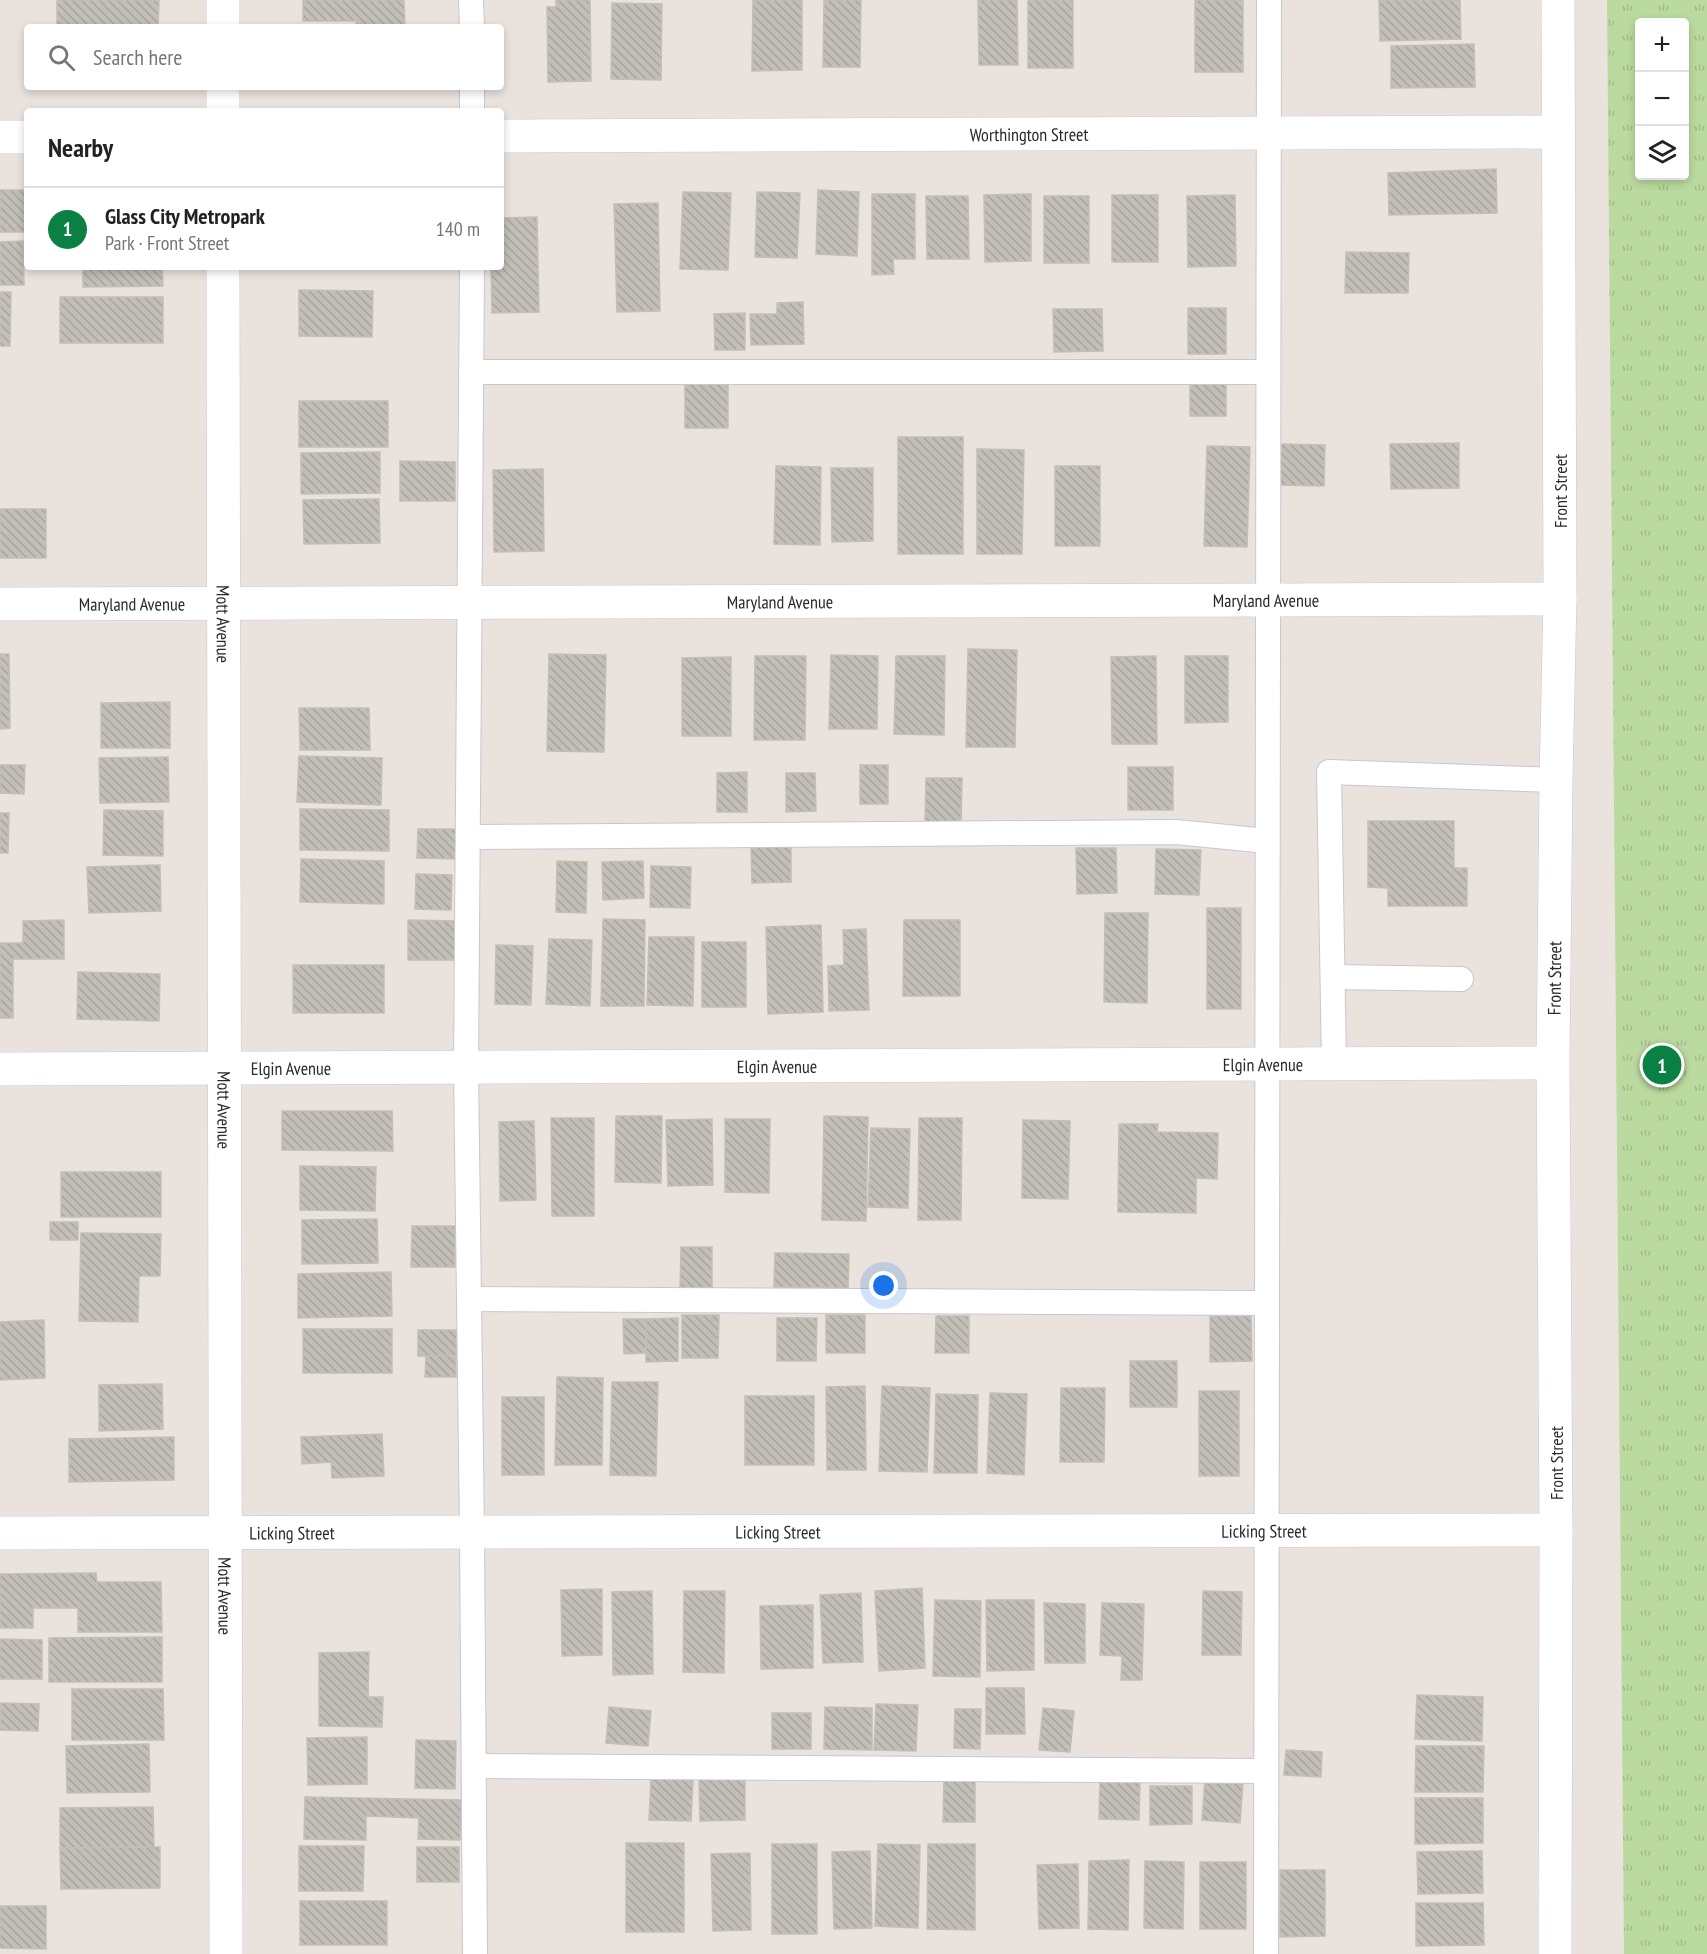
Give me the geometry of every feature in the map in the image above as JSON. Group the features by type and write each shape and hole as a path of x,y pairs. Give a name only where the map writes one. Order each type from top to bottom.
{"street":[{"path":"223,0 223,24"},
{"name":"Front Street","path":"1555,1954 1557,1530 1553,1063 1560,598 1558,0"},
{"path":"223,90 223,108"},
{"name":"Worthington Street","path":"504,136 1558,132"},
{"path":"0,137 24,137"},
{"name":"Mott Avenue","path":"223,270 225,1954"},
{"name":"Maryland Avenue","path":"0,604 1560,598"},
{"name":"Elgin Avenue","path":"0,1069 1553,1063"},
{"name":"Licking Street","path":"0,1533 1557,1530"}],"lane":[{"path":"471,0 472,24"},
{"path":"1266,1954 1269,0"},
{"path":"472,90 472,108"},
{"path":"472,270 466,1068 475,1954"},
{"path":"471,372 1268,372"},
{"path":"1334,1064 1329,772 1556,780"},
{"path":"468,837 1176,831 1268,841"},
{"path":"1333,978 1461,979"},
{"path":"469,1299 1267,1303"},
{"path":"474,1766 1266,1771"}],"green space":[{"path":"1607,0 1707,0 1707,1954 1624,1954"}],"building":[{"path":"57,0 159,0 158,24 57,24"},
{"path":"303,0 404,0 405,24 303,21"},
{"path":"556,0 590,0 591,81 548,82 547,7 556,7"},
{"path":"753,0 802,0 802,70 752,71"},
{"path":"824,0 861,0 860,67 823,67"},
{"path":"978,0 1017,0 1018,65 979,65"},
{"path":"1028,0 1073,0 1073,68 1028,68"},
{"path":"1195,0 1243,0 1243,72 1195,72"},
{"path":"1379,0 1460,0 1461,39 1380,41"},
{"path":"612,3 662,4 661,80 611,79"},
{"path":"1474,44 1475,87 1391,88 1391,46"},
{"path":"1496,169 1497,213 1389,215 1388,173"},
{"path":"0,190 24,190 24,232 0,232"},
{"path":"818,190 859,192 857,256 816,254"},
{"path":"683,192 731,193 728,270 680,269"},
{"path":"757,192 800,193 797,258 755,257"},
{"path":"872,194 915,194 915,259 893,259 894,274 872,275"},
{"path":"1031,194 1031,261 985,262 984,195"},
{"path":"1112,195 1158,195 1158,262 1112,262"},
{"path":"1235,195 1236,266 1188,267 1187,196"},
{"path":"926,196 968,196 969,259 927,259"},
{"path":"1044,196 1089,196 1089,263 1044,263"},
{"path":"658,203 660,311 617,312 614,204"},
{"path":"537,217 539,312 492,313 491,270 504,270 504,218"},
{"path":"23,241 24,285 0,285 0,242"},
{"path":"1346,252 1409,253 1408,293 1345,293"},
{"path":"83,270 162,270 163,286 83,287"},
{"path":"299,290 373,291 372,337 299,336"},
{"path":"0,292 11,292 10,346 0,346"},
{"path":"60,297 163,297 163,343 60,343"},
{"path":"803,302 804,344 751,345 750,314 777,314 777,303"},
{"path":"1188,308 1226,308 1226,354 1188,354"},
{"path":"1053,309 1102,309 1103,351 1054,352"},
{"path":"745,313 745,350 715,350 714,314"},
{"path":"1190,379 1226,379 1226,416 1190,416"},
{"path":"685,382 728,382 728,428 685,428"},
{"path":"299,401 388,401 388,447 299,447"},
{"path":"898,437 963,437 963,554 898,554"},
{"path":"1459,443 1459,488 1391,489 1390,444"},
{"path":"1278,444 1325,445 1324,486 1277,485"},
{"path":"1207,446 1250,447 1247,547 1204,546"},
{"path":"977,449 1024,450 1022,554 977,554"},
{"path":"380,452 380,493 301,494 301,453"},
{"path":"400,461 455,462 455,501 400,501"},
{"path":"776,466 821,467 820,545 774,544"},
{"path":"1055,466 1100,466 1100,546 1055,546"},
{"path":"831,468 873,468 873,541 832,542"},
{"path":"543,469 544,551 494,552 493,470"},
{"path":"379,499 380,543 304,544 303,500"},
{"path":"0,509 46,509 46,558 0,558"},
{"path":"968,649 1017,650 1015,747 966,747"},
{"path":"0,654 9,654 10,728 0,729"},
{"path":"549,654 606,655 604,752 547,751"},
{"path":"831,655 878,656 877,729 829,729"},
{"path":"755,656 806,656 805,740 754,740"},
{"path":"896,656 945,656 944,735 894,734"},
{"path":"1156,656 1157,744 1112,744 1111,657"},
{"path":"1185,656 1228,656 1228,722 1185,723"},
{"path":"731,657 731,736 682,736 682,658"},
{"path":"170,702 170,748 101,748 101,703"},
{"path":"299,708 369,708 370,750 300,750"},
{"path":"299,756 382,758 381,805 297,802"},
{"path":"168,757 169,802 100,803 99,758"},
{"path":"0,765 25,765 24,794 0,793"},
{"path":"860,765 888,765 888,804 860,804"},
{"path":"1128,767 1173,767 1173,810 1128,810"},
{"path":"747,772 747,812 717,812 717,773"},
{"path":"786,773 815,773 816,811 786,812"},
{"path":"926,778 962,778 961,824 925,824"},
{"path":"300,809 389,810 389,851 300,850"},
{"path":"104,810 163,811 163,856 103,855"},
{"path":"0,813 9,813 8,853 0,853"},
{"path":"1368,821 1454,821 1454,868 1467,868 1467,906 1388,906 1388,888 1368,887"},
{"path":"418,829 461,829 460,859 417,858"},
{"path":"791,845 791,882 752,883 751,846"},
{"path":"1076,848 1116,848 1117,893 1077,894"},
{"path":"1156,849 1201,850 1199,895 1155,894"},
{"path":"301,859 384,861 384,904 300,902"},
{"path":"557,861 587,862 586,913 556,912"},
{"path":"643,861 644,898 603,900 602,862"},
{"path":"160,865 161,911 89,913 87,867"},
{"path":"651,866 691,867 690,908 650,907"},
{"path":"416,874 452,875 451,910 415,909"},
{"path":"1207,908 1241,908 1241,1009 1207,1009"},
{"path":"1105,913 1148,913 1147,1003 1104,1002"},
{"path":"603,919 645,920 644,1006 601,1006"},
{"path":"64,920 64,959 13,959 13,1018 0,1018 0,943 23,943 23,921"},
{"path":"408,920 457,921 457,960 408,960"},
{"path":"904,920 960,920 960,996 903,996"},
{"path":"821,925 823,1012 768,1014 766,927"},
{"path":"866,929 869,1010 829,1011 828,966 844,965 843,930"},
{"path":"649,937 694,937 693,1006 647,1005"},
{"path":"549,939 592,940 590,1006 546,1004"},
{"path":"702,942 746,942 746,1007 702,1007"},
{"path":"496,945 533,946 531,1005 495,1004"},
{"path":"293,965 384,965 384,1013 293,1013"},
{"path":"78,972 160,974 159,1021 77,1019"},
{"path":"282,1111 392,1111 393,1151 282,1150"},
{"path":"616,1116 662,1116 661,1183 615,1182"},
{"path":"824,1116 868,1117 866,1221 822,1220"},
{"path":"551,1118 594,1118 594,1216 552,1216"},
{"path":"919,1118 962,1118 961,1220 918,1220"},
{"path":"712,1119 713,1185 668,1186 666,1120"},
{"path":"725,1119 770,1119 769,1193 725,1192"},
{"path":"1023,1120 1070,1121 1068,1199 1022,1198"},
{"path":"534,1121 536,1200 500,1201 499,1122"},
{"path":"1119,1124 1158,1124 1157,1132 1218,1133 1217,1179 1196,1178 1196,1213 1118,1212"},
{"path":"871,1128 910,1129 908,1208 868,1207"},
{"path":"300,1166 376,1167 375,1211 300,1210"},
{"path":"61,1172 161,1172 161,1217 61,1217"},
{"path":"377,1219 378,1263 302,1264 302,1220"},
{"path":"50,1222 78,1222 78,1240 50,1240"},
{"path":"412,1226 455,1226 455,1267 411,1267"},
{"path":"81,1233 161,1234 160,1276 139,1276 138,1322 79,1321"},
{"path":"681,1247 712,1247 712,1289 680,1289"},
{"path":"775,1253 849,1254 848,1288 774,1287"},
{"path":"391,1272 392,1316 298,1318 298,1274"},
{"path":"682,1315 719,1315 718,1358 682,1358"},
{"path":"826,1315 865,1315 865,1353 826,1353"},
{"path":"936,1316 969,1316 969,1353 935,1353"},
{"path":"1210,1316 1251,1316 1252,1361 1210,1362"},
{"path":"678,1318 678,1361 646,1362 646,1319"},
{"path":"777,1318 817,1318 816,1361 777,1361"},
{"path":"623,1319 646,1319 646,1353 624,1354"},
{"path":"44,1320 45,1378 0,1380 0,1322"},
{"path":"303,1329 392,1329 392,1373 303,1373"},
{"path":"418,1330 457,1330 456,1356 418,1356"},
{"path":"426,1356 456,1356 456,1377 425,1377"},
{"path":"1130,1361 1177,1361 1177,1407 1130,1407"},
{"path":"557,1377 603,1378 602,1465 555,1465"},
{"path":"612,1382 658,1382 656,1476 610,1475"},
{"path":"162,1384 163,1429 99,1431 99,1385"},
{"path":"865,1386 866,1470 827,1470 826,1387"},
{"path":"882,1386 930,1388 927,1472 879,1471"},
{"path":"1061,1388 1105,1388 1104,1462 1060,1462"},
{"path":"1199,1391 1239,1391 1239,1476 1199,1476"},
{"path":"990,1393 1027,1394 1024,1475 987,1473"},
{"path":"936,1394 978,1395 977,1473 934,1473"},
{"path":"745,1396 814,1396 814,1465 745,1465"},
{"path":"502,1397 544,1397 544,1475 502,1475"},
{"path":"382,1434 384,1476 332,1478 331,1462 302,1464 301,1437"},
{"path":"174,1437 174,1480 69,1482 69,1439"},
{"path":"96,1573 97,1582 161,1582 162,1632 78,1632 78,1608 33,1608 33,1628 0,1628 0,1574"},
{"path":"922,1588 925,1668 879,1671 875,1591"},
{"path":"602,1589 602,1655 562,1656 561,1590"},
{"path":"652,1591 653,1674 613,1675 612,1592"},
{"path":"684,1591 725,1591 724,1673 683,1672"},
{"path":"1203,1591 1242,1592 1241,1655 1202,1655"},
{"path":"861,1593 863,1662 823,1663 820,1595"},
{"path":"935,1600 981,1601 980,1677 933,1676"},
{"path":"986,1600 1034,1600 1034,1670 987,1671"},
{"path":"1044,1603 1085,1604 1085,1663 1045,1663"},
{"path":"1102,1603 1144,1604 1142,1680 1121,1680 1122,1656 1100,1655"},
{"path":"813,1605 813,1668 761,1669 760,1606"},
{"path":"162,1637 162,1682 49,1682 49,1638"},
{"path":"0,1639 42,1640 42,1679 0,1679"},
{"path":"369,1652 368,1697 383,1697 382,1727 319,1726 319,1653"},
{"path":"986,1688 1024,1688 1025,1734 986,1734"},
{"path":"72,1689 163,1689 164,1740 72,1740"},
{"path":"1417,1695 1483,1697 1482,1741 1415,1739"},
{"path":"1,1703 39,1704 38,1731 0,1730"},
{"path":"876,1704 918,1705 916,1751 874,1750"},
{"path":"609,1707 651,1711 648,1746 606,1743"},
{"path":"825,1707 872,1708 872,1750 824,1749"},
{"path":"1043,1708 1074,1711 1070,1752 1039,1750"},
{"path":"955,1709 981,1709 980,1749 954,1748"},
{"path":"772,1713 811,1713 811,1749 772,1749"},
{"path":"367,1737 367,1784 308,1785 307,1738"},
{"path":"416,1740 456,1741 455,1789 415,1788"},
{"path":"149,1744 150,1792 67,1793 66,1746"},
{"path":"1416,1746 1484,1746 1483,1792 1415,1792"},
{"path":"1286,1750 1322,1752 1321,1777 1284,1775"},
{"path":"651,1779 693,1780 691,1821 649,1820"},
{"path":"699,1779 745,1779 745,1820 700,1821"},
{"path":"1100,1780 1140,1781 1139,1820 1099,1819"},
{"path":"1205,1780 1243,1783 1240,1823 1202,1820"},
{"path":"944,1781 975,1781 975,1822 943,1822"},
{"path":"1150,1786 1192,1786 1192,1824 1150,1825"},
{"path":"305,1797 461,1800 460,1840 418,1839 419,1818 366,1816 366,1840 304,1839"},
{"path":"1415,1798 1483,1798 1483,1843 1415,1844"},
{"path":"153,1807 154,1847 60,1848 60,1808"},
{"path":"626,1843 684,1843 684,1932 626,1932"},
{"path":"772,1844 817,1844 817,1934 772,1934"},
{"path":"878,1844 920,1845 918,1928 875,1926"},
{"path":"928,1844 975,1844 975,1930 927,1929"},
{"path":"299,1846 364,1846 363,1891 299,1891"},
{"path":"160,1847 160,1888 61,1889 60,1848"},
{"path":"417,1847 459,1847 459,1882 417,1882"},
{"path":"870,1851 872,1928 834,1929 832,1852"},
{"path":"1482,1851 1483,1893 1418,1894 1417,1852"},
{"path":"750,1853 751,1930 713,1931 711,1854"},
{"path":"1129,1860 1128,1930 1088,1929 1089,1861"},
{"path":"1145,1861 1184,1862 1183,1929 1144,1928"},
{"path":"1200,1862 1246,1862 1246,1929 1200,1929"},
{"path":"1078,1864 1079,1928 1039,1929 1037,1865"},
{"path":"1280,1870 1325,1870 1325,1936 1280,1937"},
{"path":"300,1901 387,1901 387,1945 300,1945"},
{"path":"1416,1903 1483,1903 1484,1945 1416,1946"},
{"path":"0,1906 46,1906 46,1949 0,1948"}],"place":[{"name":"Glass City Metropark","path":"1662,1065"}]}
